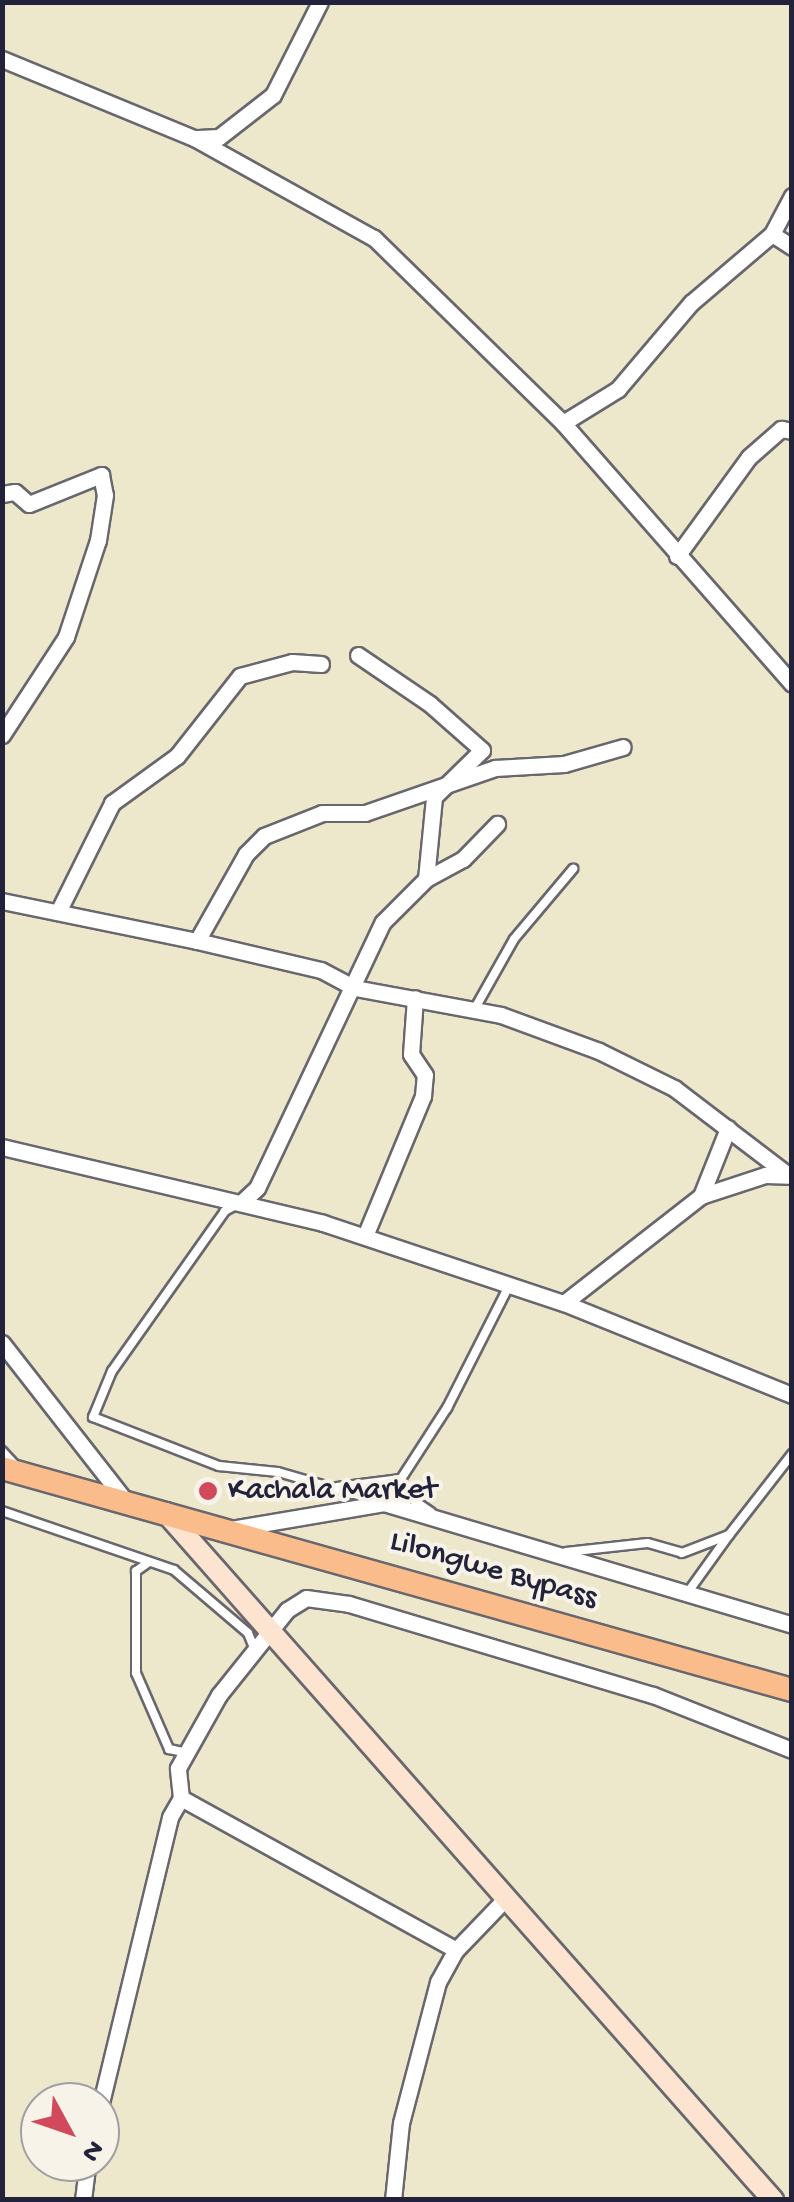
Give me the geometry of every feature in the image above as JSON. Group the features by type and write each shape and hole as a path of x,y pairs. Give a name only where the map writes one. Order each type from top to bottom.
{"main road":[{"name":"Lilongwe Bypass","path":"12,1471 792,1690"}],"street":[{"path":"194,138 219,136 272,96 320,2"},
{"path":"2,59 194,138 374,238 563,423 792,684"},
{"path":"563,423 618,389 690,303 772,234 792,196"},
{"path":"772,234 792,247"},
{"path":"677,556 749,456 781,429 792,431"},
{"path":"2,494 15,492 29,504 101,475 105,495 98,540 66,637 2,735"},
{"path":"358,654 477,743 480,758 451,780 429,812 426,879"},
{"path":"58,912 112,802 177,756 240,676 292,662 321,664"},
{"path":"196,941 246,854 264,836 322,813 365,812 495,768 564,764 623,748"},
{"path":"243,1200 257,1188 384,922 426,879 464,859 497,824"},
{"path":"2,900 322,970 355,988 474,1010 598,1051 674,1088 790,1176"},
{"path":"364,1236 423,1096 425,1075 410,1054 415,998"},
{"path":"701,1196 728,1128"},
{"path":"2,1147 243,1200 364,1236 564,1303 792,1396"},
{"path":"564,1303 701,1196 766,1175 790,1176"},
{"path":"2,1343 127,1503"},
{"path":"226,1530 384,1503 565,1552 792,1625"},
{"path":"166,1512 260,1641 505,1899 774,2200"},
{"path":"106,2082 170,1816 181,1798 178,1768 186,1749 260,1641 306,1598 349,1604 653,1695 792,1750"},
{"path":"181,1798 456,1950"},
{"path":"393,2200 422,2030 456,1950 505,1899"}],"lane":[{"path":"474,1010 514,939 573,868"},
{"path":"243,1200 225,1212 112,1370 93,1418 219,1466 278,1472 384,1503"},
{"path":"332,1487 401,1478 447,1408 510,1284"},
{"path":"2,1450 12,1471"},
{"path":"686,1594 792,1454"},
{"path":"401,1478 406,1494 435,1515"},
{"path":"2,1511 154,1561 202,1590 260,1641"},
{"path":"565,1552 648,1543 682,1553 729,1535"},
{"path":"154,1561 136,1571 133,1658 169,1749 180,1755 186,1749"}],"place":[{"name":"Kachala Market","path":"208,1491"}]}
